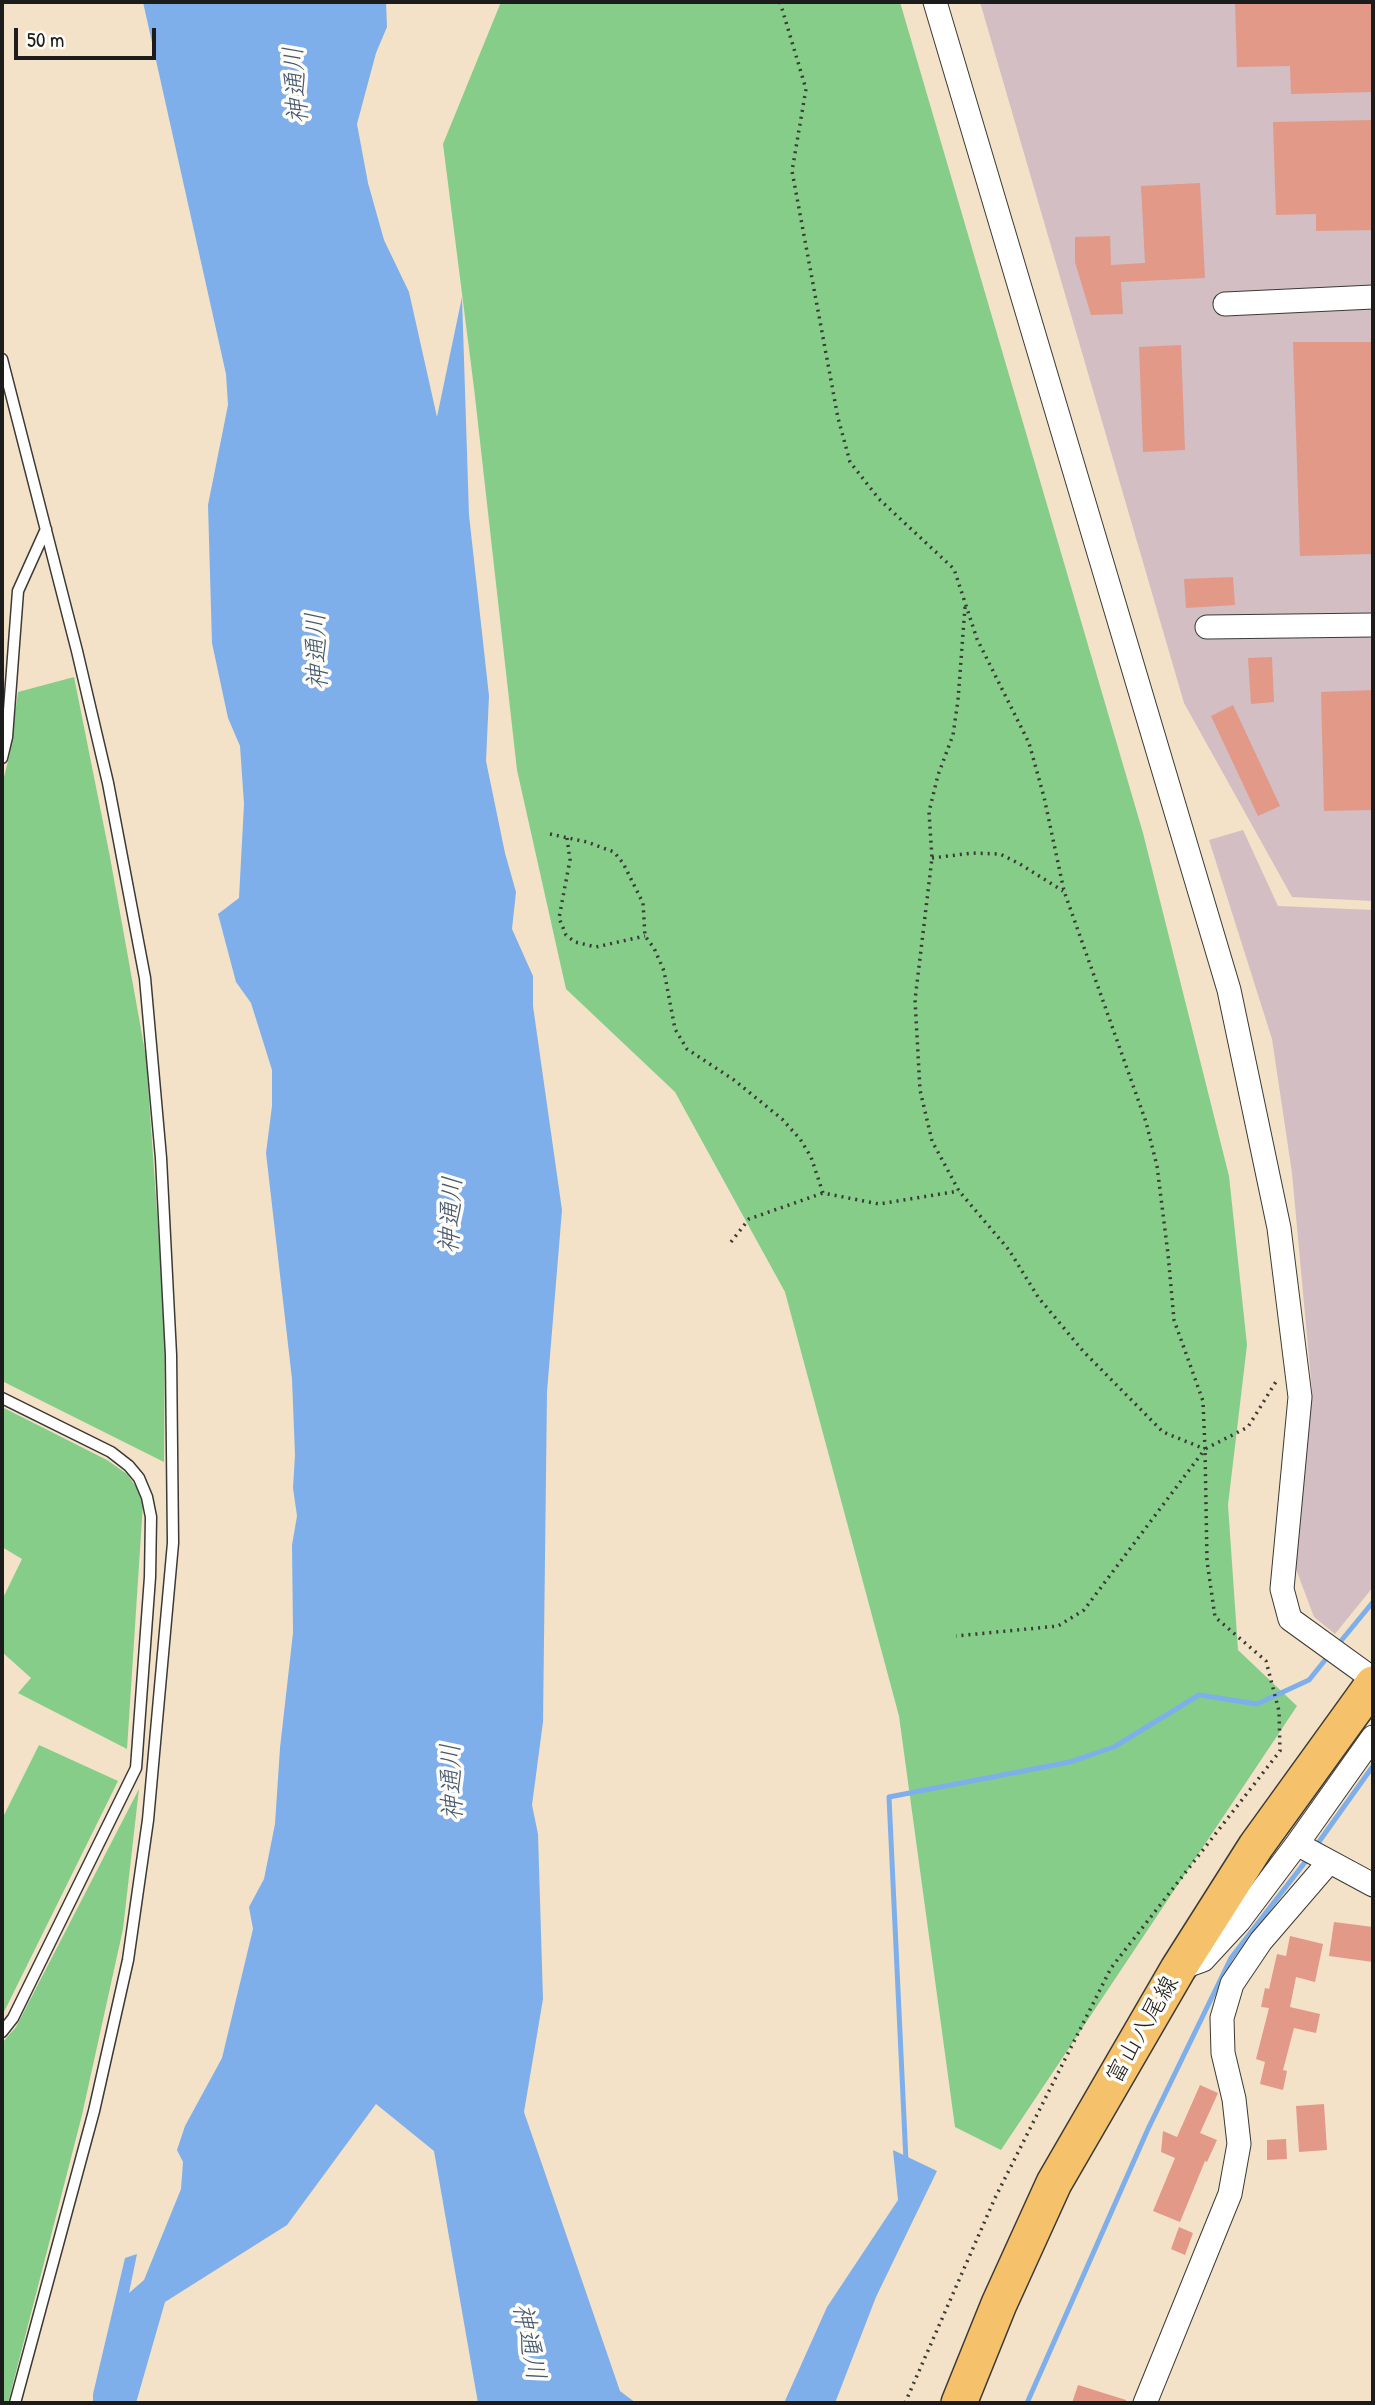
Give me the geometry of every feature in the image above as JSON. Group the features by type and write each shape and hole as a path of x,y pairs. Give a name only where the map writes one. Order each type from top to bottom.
{"main road":[{"name":"富山八尾線","path":"960,2403 999,2304 1054,2183 1178,1969 1256,1846 1373,1682"}],"street":[{"path":"935,2 1228,990 1279,1228 1300,1397 1282,1589 1290,1619 1373,1682"},
{"path":"1225,304 1373,298"},
{"path":"1207,627 1373,625"},
{"path":"1145,2403 1230,2194 1239,2144 1234,2099 1223,2053 1222,2018 1232,1984 1261,1941 1312,1853 1373,1737"},
{"path":"1178,1969 1203,1960 1239,1921 1312,1853"},
{"path":"1312,1853 1373,1885"}],"lane":[{"path":"2,359 78,651 108,783 145,978 161,1158 171,1355 173,1544 148,1819 128,1959 94,2111 15,2403"},
{"path":"2,758 8,724 18,591 46,529"},
{"path":"2,1398 111,1452 129,1465 148,1497 151,1517 150,1577 136,1768 12,2018 2,2032"}],"path":[{"path":"780,2 806,89 792,171 838,418 850,462 879,499 954,569 977,639 1029,743 1044,797 1064,891 1146,1122 1157,1166 1174,1321 1203,1401 1207,1560 1215,1618 1266,1661 1279,1711 1279,1751 1111,1968 995,2198 905,2403"},
{"path":"966,603 953,735 938,775 929,812 932,858 915,1000 920,1090 932,1141 959,1191 1009,1250 1038,1297 1083,1351 1163,1432 1205,1449"},
{"path":"550,834 614,852 619,858 643,903 645,936 654,948 664,971 675,1028 687,1049 734,1080 782,1119 800,1139 811,1157 823,1193"},
{"path":"567,838 570,860 559,918 566,936 575,942 596,947 645,936"},
{"path":"932,858 972,853 1000,854 1020,863 1064,891"},
{"path":"732,1242 749,1219 823,1193 879,1204 959,1191"},
{"path":"956,1636 1058,1626 1084,1610 1205,1449 1248,1427 1273,1382 1296,1368"}],"shaded area":[{"path":"980,2 1373,2 1373,901 1292,897 1184,703"},
{"path":"1243,830 1278,906 1373,910 1373,1587 1335,1634 1314,1617 1293,1561 1312,1390 1292,1173 1272,1039 1209,840"}],"green space":[{"path":"501,2 900,2 1143,833 1229,1176 1247,1345 1228,1505 1238,1650 1297,1706 1001,2150 955,2127 899,1716 785,1292 675,1092 566,989 517,770 474,388 443,144"},
{"path":"74,677 146,1057 165,1325 164,1462 2,1381 2,785 9,757 18,692"},
{"path":"2,1407 107,1460 127,1474 137,1488 143,1504 127,1749 18,1693 31,1678 2,1652 2,1600 22,1559 2,1547"},
{"path":"39,1745 118,1781 2,2016 2,1819"},
{"path":"139,1789 123,1929 82,2115 8,2403 2,2403 2,2043 16,2027"}],"water":[{"name":"神通川","path":"143,2 386,2 387,27 376,53 357,124 368,183 384,240 409,292 437,417 462,297 469,515 489,696 486,761 516,892 512,929 533,976 533,1006 562,1210 547,1392 543,1722 532,1805 538,1834 543,1999 524,2112 620,2391 636,2403 478,2403 434,2151 376,2104 287,2225 165,2302 136,2403 93,2403 125,2258 137,2254 129,2293 144,2280 181,2189 183,2162 177,2150 185,2126 222,2058 253,1929 249,1907 264,1879 275,1824 280,1748 293,1633 292,1545 297,1516 293,1488 295,1455 292,1379 266,1153 272,1106 272,1070 251,1003 236,982 218,914 239,898 244,804 240,746 228,718 212,643 208,505 228,405 226,374"},
{"path":"893,2150 937,2171 876,2297 835,2403 784,2403 827,2307 898,2200"}],"building":[{"path":"1235,2 1373,2 1373,92 1291,94 1290,66 1237,67"},
{"path":"1373,120 1373,230 1316,231 1316,214 1276,215 1273,122"},
{"path":"1200,183 1205,278 1121,282 1123,314 1091,315 1075,262 1075,237 1110,236 1111,265 1145,263 1141,186"},
{"path":"1293,342 1373,342 1373,554 1300,556"},
{"path":"1181,345 1185,450 1143,452 1139,347"},
{"path":"1233,577 1235,605 1186,608 1184,579"},
{"path":"1272,657 1274,702 1251,704 1248,658"},
{"path":"1373,690 1373,810 1324,811 1321,692"},
{"path":"1233,705 1280,806 1258,816 1211,716"},
{"path":"1334,1922 1373,1927 1373,1962 1329,1956"},
{"path":"1290,1936 1323,1944 1315,1982 1296,1977 1290,2007 1320,2014 1316,2033 1294,2028 1283,2070 1287,2071 1283,2090 1260,2084 1265,2062 1256,2059 1269,2008 1261,2007 1265,1988 1269,1989 1277,1954 1286,1956"},
{"path":"1200,2085 1218,2093 1200,2133 1217,2140 1207,2162 1205,2161 1180,2222 1153,2211 1175,2158 1161,2152 1163,2131 1177,2137"},
{"path":"1324,2104 1327,2150 1299,2152 1296,2106"},
{"path":"1286,2139 1287,2159 1267,2160 1267,2140"},
{"path":"1179,2227 1193,2233 1185,2255 1171,2249"},
{"path":"1078,2385 1126,2400 1126,2403 1072,2403"}],"waterway":[{"path":"1336,1647 1373,1602"},
{"path":"906,2161 889,1797 1070,1762 1114,1747 1199,1695 1257,1704 1309,1680 1330,1654"},
{"path":"1316,1846 1373,1766"},
{"path":"1027,2403 1148,2129 1231,1958 1309,1857"}]}
